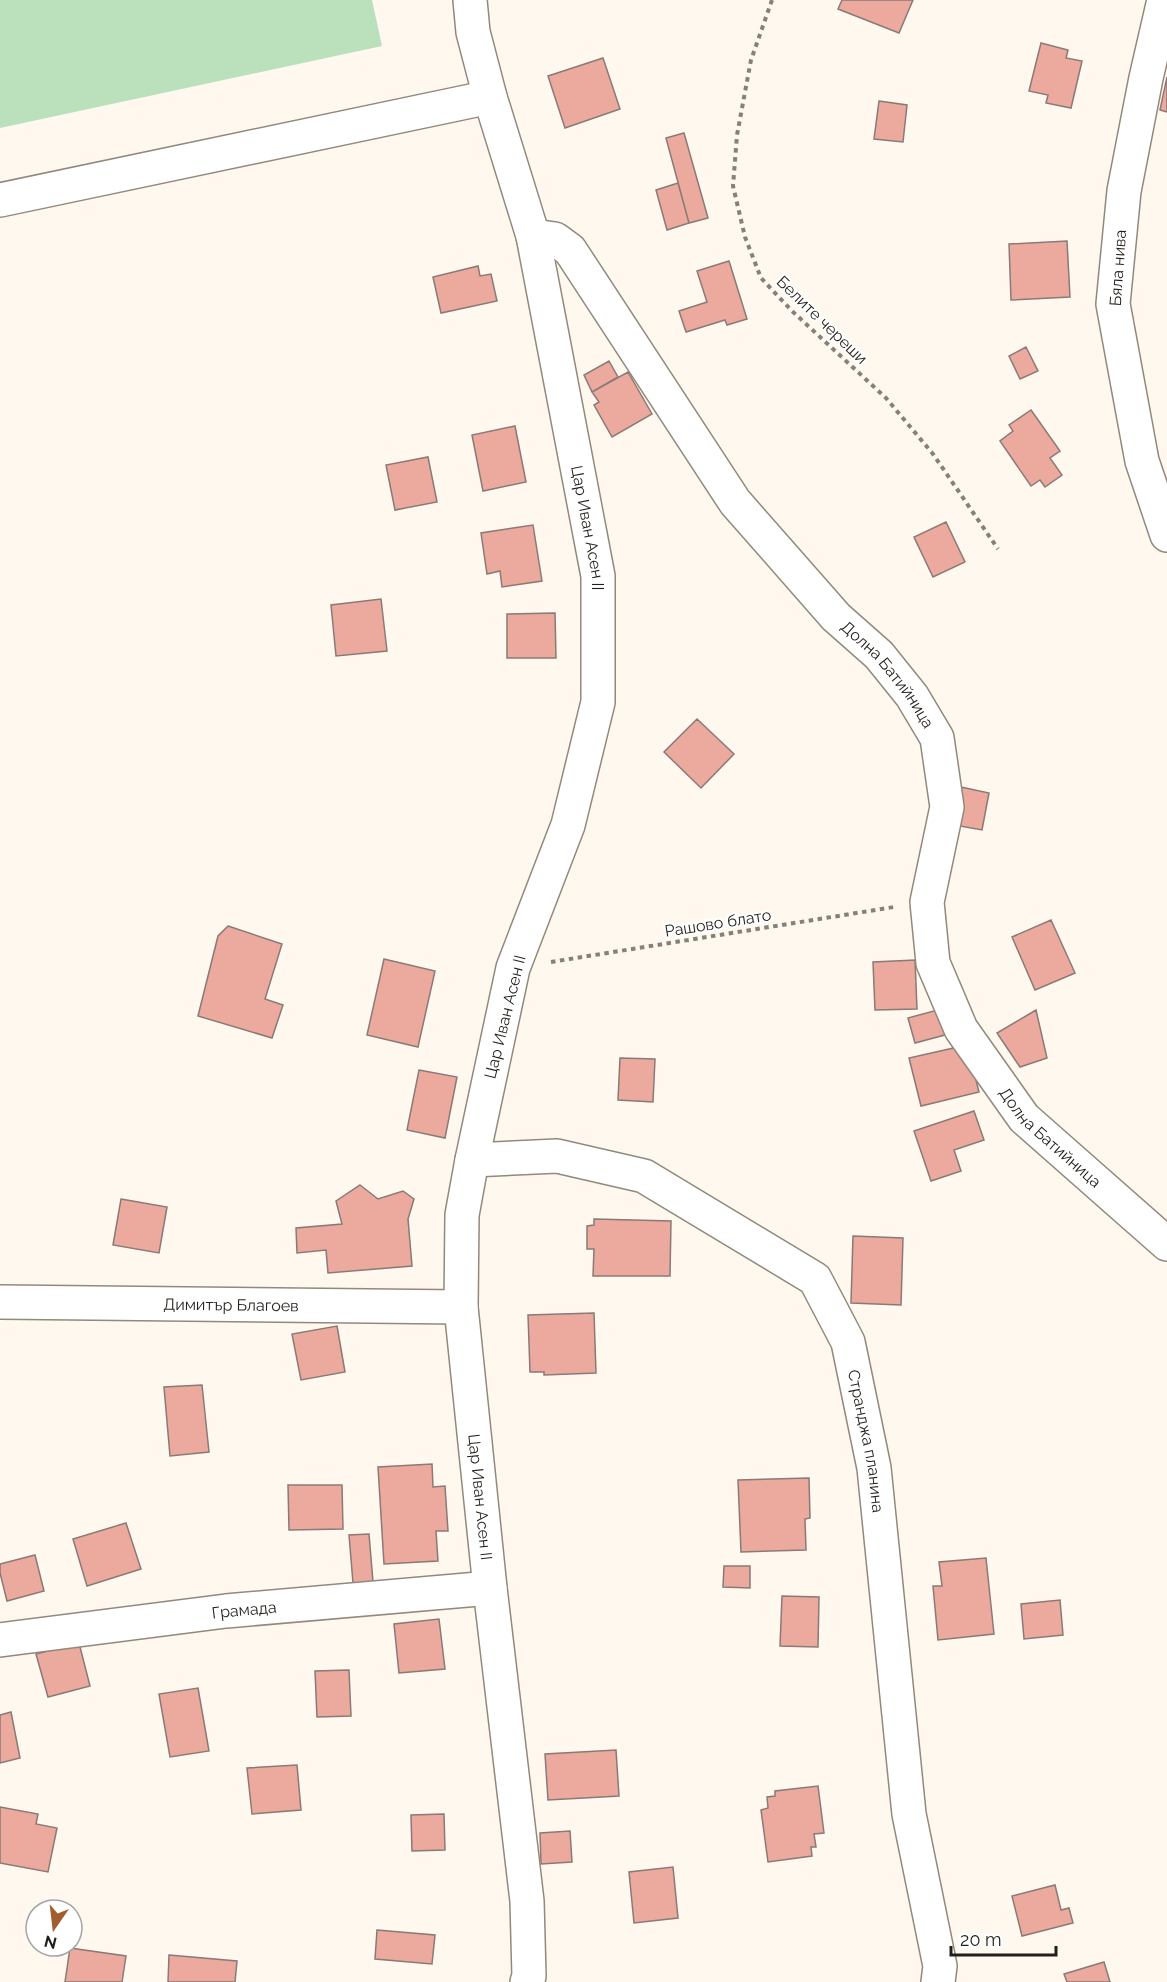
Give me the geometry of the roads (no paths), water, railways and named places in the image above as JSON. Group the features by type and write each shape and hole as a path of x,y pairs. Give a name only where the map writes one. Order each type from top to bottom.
{"street":[{"name":"Цар Иван Асен II","path":"470,0 473,32 490,97 533,236 598,576 598,702 568,825 513,968 462,1215 461,1306 490,1588 527,1901 529,1976 527,1982"},
{"name":"Бяла нива","path":"1164,0 1124,191 1113,304 1143,461 1167,535"},
{"path":"0,200 490,97"},
{"name":"Долна Батийница","path":"533,236 555,239 570,250 735,502 836,617 879,655 912,696 937,738 947,807 927,902 933,963 961,1029 1024,1118 1167,1244"},
{"name":"Странджа планина","path":"472,1160 557,1156 644,1176 815,1280 848,1342 874,1468 909,1814 940,1966 938,1982"},
{"name":"Димитър Благоев","path":"0,1302 461,1306"},
{"name":"Грамада","path":"0,1640 226,1611 490,1588"}]}
